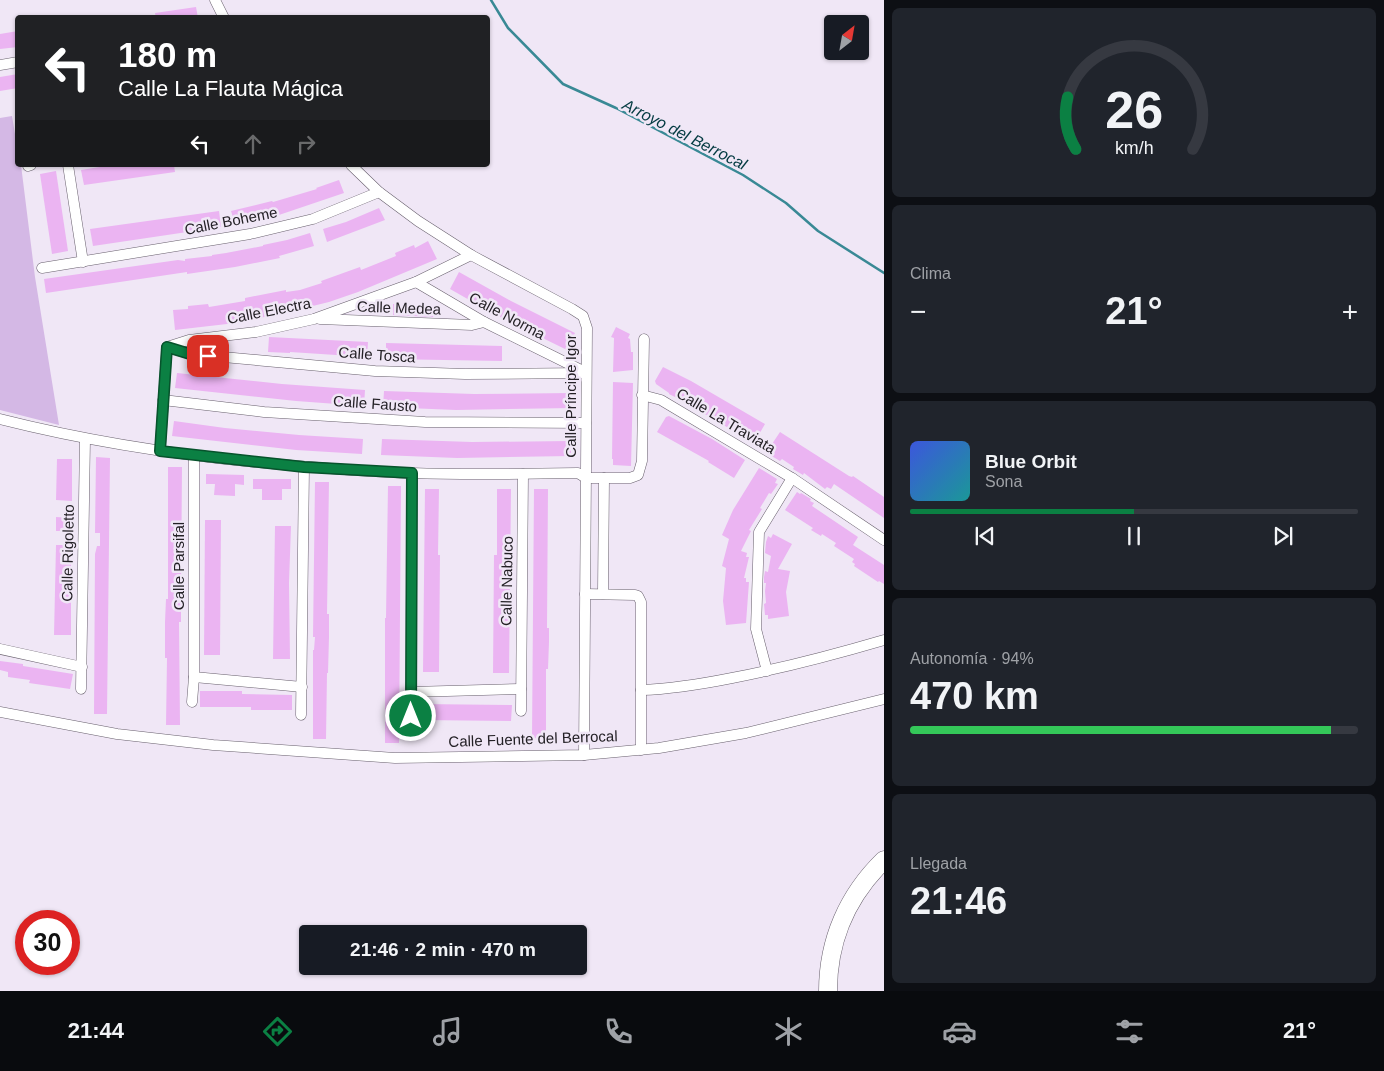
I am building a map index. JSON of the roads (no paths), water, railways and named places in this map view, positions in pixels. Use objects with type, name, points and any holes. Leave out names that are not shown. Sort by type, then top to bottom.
[{"type":"highway","points":[[828,991],[830,958],[848,906],[859,888],[884,860]]},
{"type":"highway","points":[[837,991],[838,967],[845,937],[854,916],[866,896],[884,873]]},
{"type":"street","points":[[215,0],[222,15]]},
{"type":"street","points":[[0,65],[15,62]]},
{"type":"street","points":[[68,167],[83,262]]},
{"type":"street","name":"Calle Príncipe Igor","points":[[353,167],[379,192],[418,221],[470,255],[583,316],[587,328],[584,755]]},
{"type":"street","name":"Calle Boheme","points":[[42,268],[250,234],[313,218],[379,192]]},
{"type":"street","name":"Calle Electra","points":[[167,347],[189,340],[256,332],[314,319],[416,282],[470,255]]},
{"type":"street","name":"Calle Norma","points":[[416,282],[484,322],[586,373]]},
{"type":"street","name":"Calle Medea","points":[[314,319],[472,325],[484,322]]},
{"type":"street","points":[[0,419],[85,439],[160,451],[304,467],[412,473],[578,474],[586,478],[630,478],[638,475],[642,461],[644,339]]},
{"type":"street","points":[[160,451],[167,347]]},
{"type":"street","name":"Calle Tosca","points":[[167,347],[190,354],[375,371],[465,374],[586,373]]},
{"type":"street","name":"Calle La Traviata","points":[[642,395],[661,400],[792,478],[884,540]]},
{"type":"street","name":"Calle Fausto","points":[[163,400],[264,412],[425,422],[586,423]]},
{"type":"street","name":"Calle Rigoletto","points":[[81,689],[85,439]]},
{"type":"street","name":"Calle Parsifal","points":[[192,702],[194,678],[194,455]]},
{"type":"street","points":[[301,715],[304,467]]},
{"type":"street","points":[[411,716],[412,473]]},
{"type":"street","name":"Calle Nabuco","points":[[521,711],[523,474]]},
{"type":"street","points":[[603,594],[604,478]]},
{"type":"street","points":[[767,671],[756,629],[759,532],[792,478]]},
{"type":"street","points":[[585,594],[635,595],[638,596],[641,602],[641,750]]},
{"type":"street","points":[[641,690],[697,685],[767,671],[884,640]]},
{"type":"street","points":[[0,649],[82,667]]},
{"type":"street","points":[[194,678],[302,687]]},
{"type":"street","points":[[411,692],[521,689]]},
{"type":"street","name":"Calle Fuente del Berrocal","points":[[0,712],[117,734],[223,746],[395,758],[584,755],[641,750],[746,733],[884,699]]},
{"type":"waterway","name":"Arroyo del Berrocal","points":[[491,0],[508,28],[563,84],[616,108],[743,175],[786,203],[818,231],[884,273]]}]
